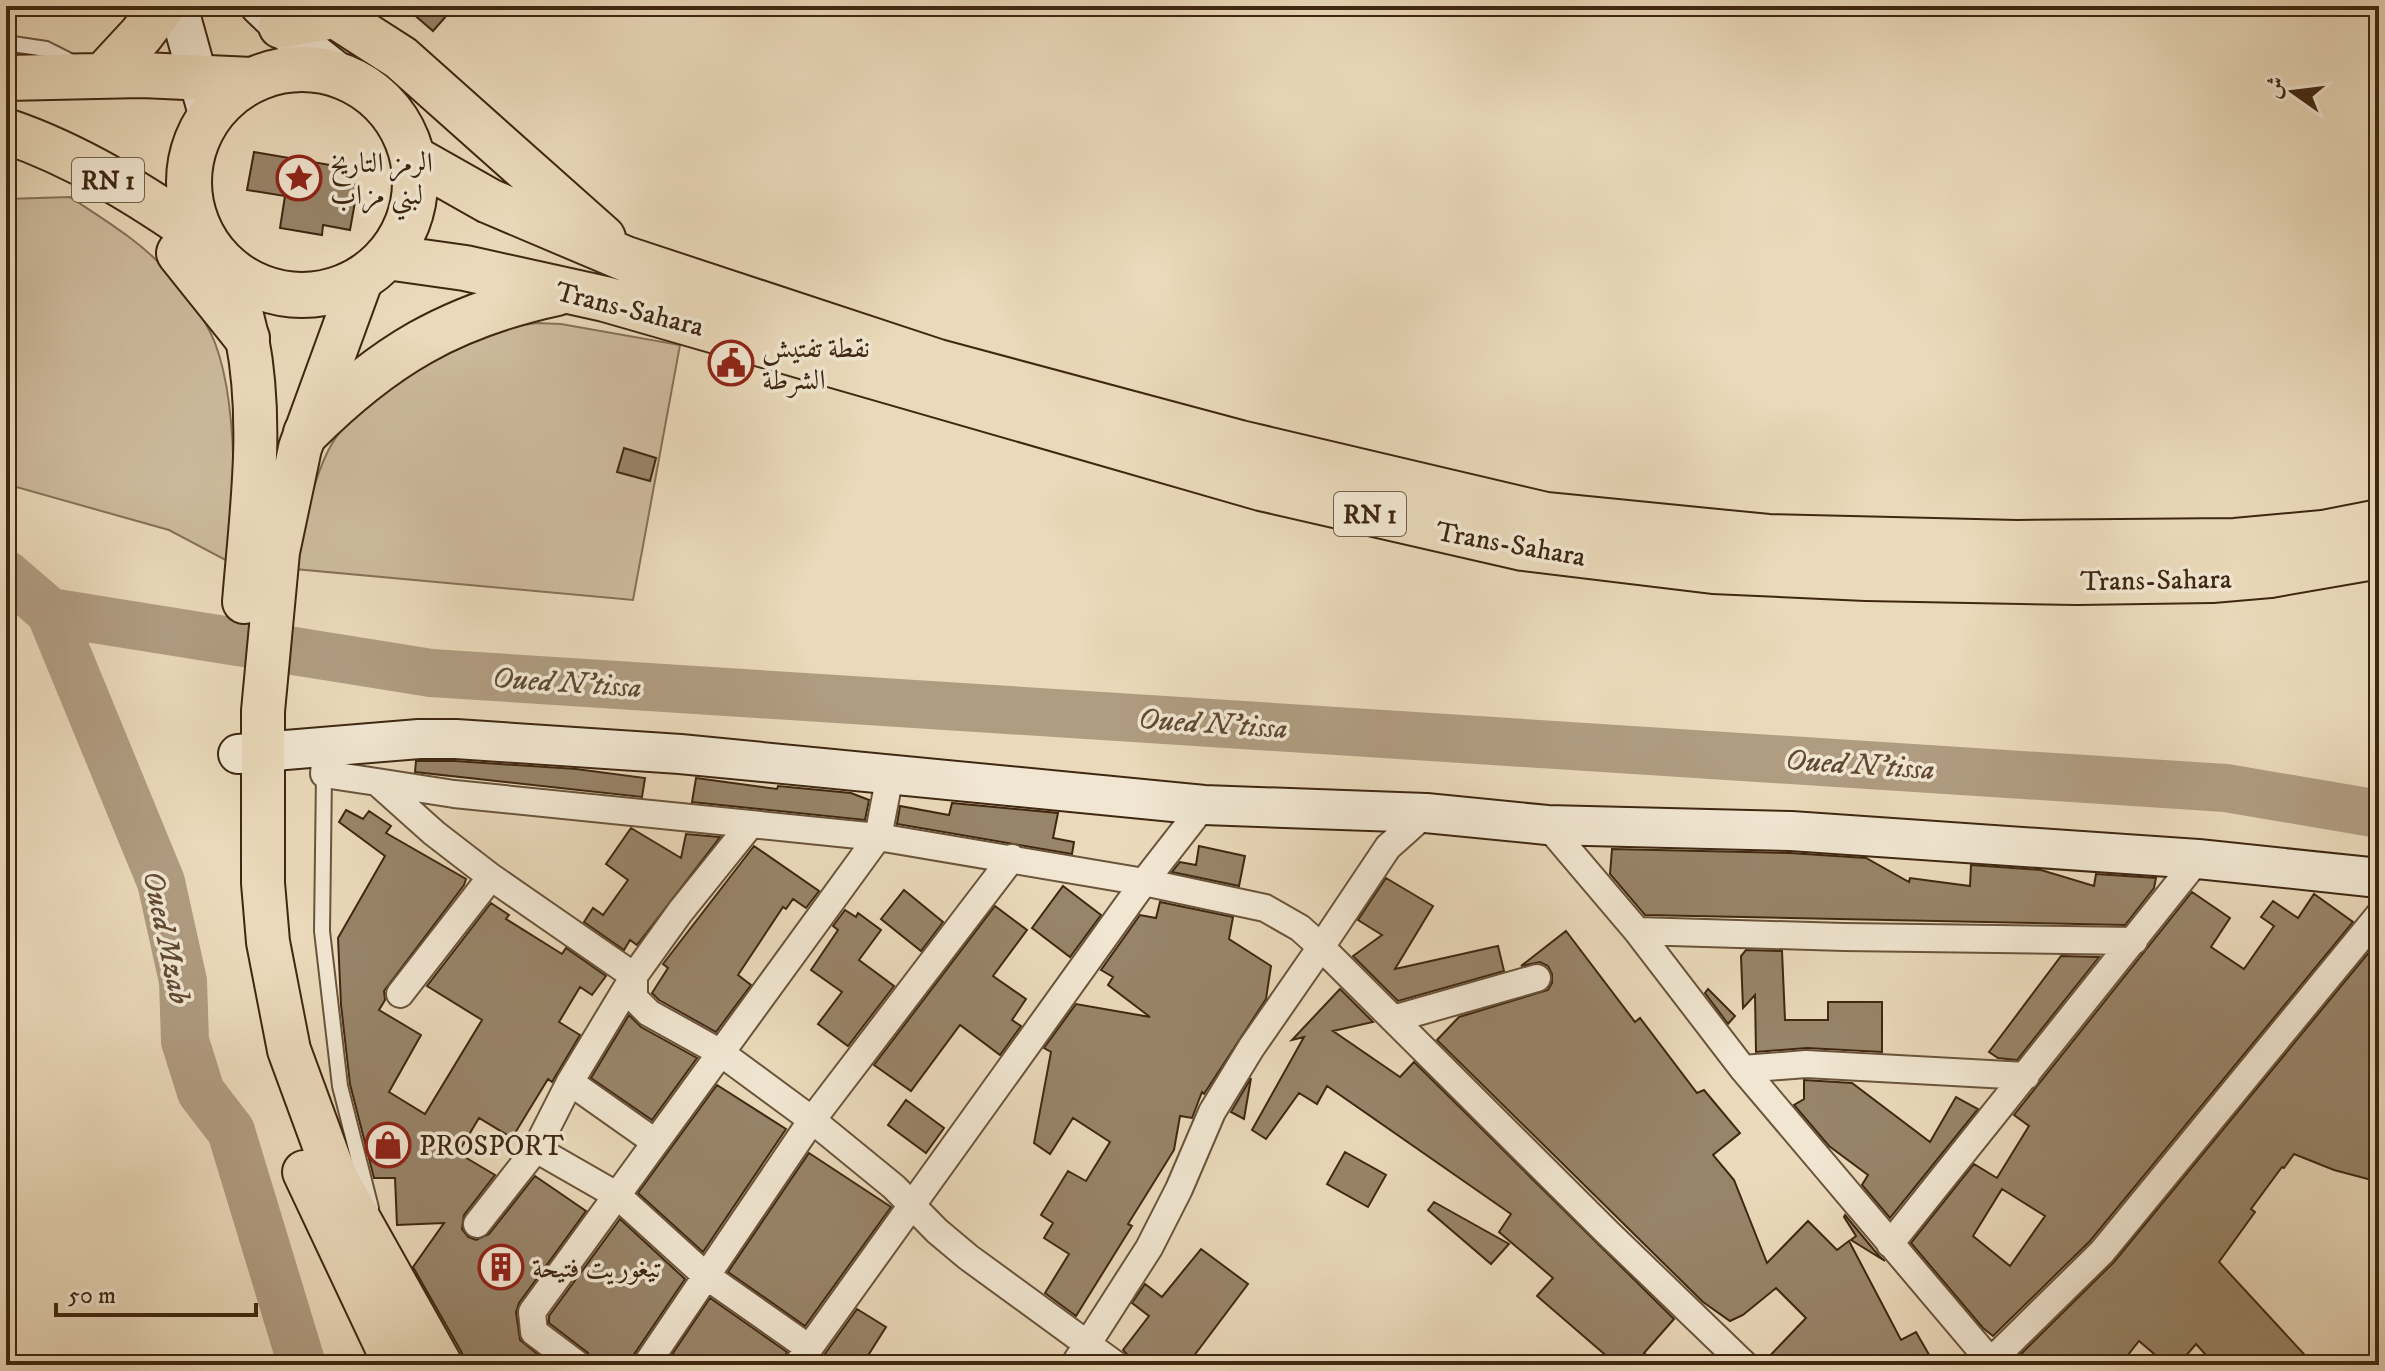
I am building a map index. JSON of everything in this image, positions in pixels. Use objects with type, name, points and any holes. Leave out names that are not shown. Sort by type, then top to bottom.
[{"type":"highway","points":[[99,76],[141,35],[163,6]]},
{"type":"highway","points":[[271,16],[327,11],[401,58],[626,259]]},
{"type":"highway","points":[[6,78],[99,76],[204,97],[281,70],[312,69],[341,75],[367,88],[388,107],[404,131],[413,158],[415,193],[406,228],[374,268],[335,291],[307,296],[278,293],[251,284],[215,253],[192,210],[189,178],[204,97]]},
{"type":"highway","name":"RN 1","points":[[6,131],[76,161],[153,203],[215,253]]},
{"type":"highway","name":"Trans-Sahara","points":[[413,158],[489,201],[626,259],[746,318],[1261,488],[1523,548],[1728,572],[2077,582],[2212,580],[2270,575],[2379,556]]},
{"type":"highway","points":[[108,180],[181,255],[247,338]]},
{"type":"highway","name":"Trans-Sahara","points":[[374,268],[465,268],[605,299],[746,318],[938,362],[1240,443],[1546,515],[1768,537],[2017,543],[2235,541],[2323,533],[2379,522]]},
{"type":"highway","points":[[306,433],[342,396],[423,339],[491,310],[563,291]]},
{"type":"main road","points":[[178,6],[204,97]]},
{"type":"main road","points":[[271,16],[341,75]]},
{"type":"main road","points":[[215,253],[247,338],[256,434],[260,576],[250,710],[245,949],[260,1044],[298,1159],[395,1365]]},
{"type":"main road","points":[[260,576],[288,500],[306,433],[374,268]]},
{"type":"main road","points":[[251,753],[325,761],[456,739],[680,754],[1204,805],[1426,813],[1547,825],[1791,831],[2198,859],[2379,878]]},
{"type":"main road","points":[[251,753],[268,942],[289,1050],[336,1178],[441,1365]]},
{"type":"street","points":[[325,761],[377,782],[454,794],[878,837],[1144,882],[1265,908],[1300,928],[1321,947],[1595,1221],[1745,1365]]},
{"type":"street","points":[[578,1365],[534,1332],[532,1312],[878,837],[890,775]]},
{"type":"street","points":[[377,782],[434,833],[491,877],[634,976]]},
{"type":"street","points":[[536,1149],[618,1196],[705,1275],[803,1357],[1144,882],[1204,805]]},
{"type":"street","points":[[1080,1354],[1149,1248],[1212,1112],[1251,1048],[1388,847],[1426,813]]},
{"type":"street","points":[[477,1224],[536,1149],[570,1082],[634,976],[680,912],[750,825]]},
{"type":"street","points":[[1547,825],[1637,931],[1743,1069],[1989,1363],[2102,1252],[2379,915]]},
{"type":"street","points":[[646,1365],[812,1120],[1012,858]]},
{"type":"street","points":[[1890,1244],[2198,859]]},
{"type":"street","points":[[400,994],[491,877]]},
{"type":"street","points":[[1637,931],[2134,941]]},
{"type":"street","points":[[634,976],[634,998],[649,1013],[721,1053],[812,1120],[894,1187],[937,1231],[1080,1354],[1116,1365]]},
{"type":"street","points":[[1393,1019],[1537,978]]},
{"type":"street","points":[[1743,1069],[1806,1064],[2026,1076]]},
{"type":"street","points":[[570,1082],[655,1142]]},
{"type":"lane","points":[[6,43],[32,45],[60,53],[99,76]]},
{"type":"lane","points":[[325,761],[322,931],[340,1086],[387,1266]]},
{"type":"shaded area","points":[[70,197],[121,231],[156,260],[194,305],[215,343],[228,394],[231,422],[234,481],[231,563],[169,530],[9,485],[6,480],[6,199]]},
{"type":"shaded area","points":[[537,323],[561,324],[680,345],[633,600],[295,569],[308,509],[322,465],[343,429],[364,407],[390,386],[451,351],[511,328]]},
{"type":"building","points":[[404,6],[455,6],[433,31]]},
{"type":"building","points":[[254,152],[336,166],[333,181],[358,185],[350,230],[323,225],[322,235],[280,228],[285,196],[247,190]]},
{"type":"building","points":[[624,448],[656,458],[650,481],[617,472]]},
{"type":"building","points":[[416,761],[576,769],[645,778],[642,797],[415,772]]},
{"type":"building","points":[[696,778],[777,789],[778,786],[851,793],[869,800],[865,820],[692,802]]},
{"type":"building","points":[[952,803],[1058,813],[1053,838],[1074,842],[1072,854],[897,824],[900,806],[949,815]]},
{"type":"building","points":[[346,810],[363,819],[369,811],[391,826],[386,833],[466,879],[384,991],[385,1000],[379,1010],[421,1035],[389,1092],[425,1114],[482,1020],[427,986],[491,903],[509,915],[506,919],[562,954],[566,948],[606,976],[592,995],[580,987],[559,1022],[580,1035],[552,1082],[548,1079],[512,1138],[479,1118],[458,1153],[495,1175],[464,1215],[462,1229],[468,1237],[476,1240],[489,1234],[535,1176],[586,1211],[519,1303],[516,1312],[520,1340],[551,1365],[465,1365],[462,1353],[413,1267],[444,1223],[397,1225],[395,1178],[374,1178],[350,1084],[341,1005],[338,938],[385,856],[339,822]]},
{"type":"building","points":[[631,828],[681,858],[686,834],[720,837],[637,945],[630,940],[624,950],[584,922],[593,908],[603,915],[628,880],[606,864]]},
{"type":"building","points":[[754,846],[819,891],[806,908],[793,899],[786,909],[783,907],[738,975],[751,985],[716,1032],[652,993],[668,968],[663,964]]},
{"type":"building","points":[[1199,846],[1245,856],[1239,886],[1172,872],[1180,862],[1196,865]]},
{"type":"building","points":[[1612,849],[1866,858],[1909,882],[1910,878],[1970,886],[1971,865],[2041,870],[2094,886],[2096,874],[2156,878],[2154,888],[2125,925],[1645,915],[1610,874]]},
{"type":"building","points":[[1386,878],[1433,906],[1395,969],[1498,946],[1504,971],[1398,1001],[1353,956],[1382,935],[1358,920]]},
{"type":"building","points":[[1063,886],[1101,915],[1070,957],[1032,928]]},
{"type":"building","points":[[904,890],[943,922],[921,951],[881,919]]},
{"type":"building","points":[[2192,892],[2230,918],[2211,947],[2244,969],[2274,926],[2261,917],[2273,901],[2298,918],[2314,894],[2353,922],[2090,1241],[1993,1336],[1911,1243],[1974,1164],[1997,1178],[2029,1126],[2014,1115]],"holes":[[[2002,1189],[2045,1216],[2010,1266],[1973,1236]]]},
{"type":"building","points":[[1160,902],[1233,917],[1229,939],[1271,966],[1266,999],[1204,1094],[1202,1092],[1192,1118],[1180,1116],[1174,1150],[1128,1224],[1132,1226],[1076,1316],[1045,1293],[1069,1254],[1044,1238],[1053,1223],[1041,1215],[1068,1171],[1086,1181],[1110,1142],[1073,1118],[1050,1154],[1034,1143],[1051,1052],[1044,1048],[1076,1004],[1150,1017],[1108,985],[1113,977],[1101,970],[1140,915],[1156,918]]},
{"type":"building","points":[[995,906],[1027,930],[993,976],[1026,999],[1012,1020],[1021,1026],[1000,1055],[960,1025],[911,1091],[874,1065]]},
{"type":"building","points":[[845,910],[856,917],[858,913],[881,930],[859,960],[894,986],[848,1046],[818,1024],[842,992],[811,970],[838,930],[833,926]]},
{"type":"building","points":[[1566,931],[1635,1022],[1640,1018],[1697,1093],[1704,1090],[1740,1133],[1713,1155],[1734,1180],[1767,1263],[1808,1221],[1837,1250],[1849,1241],[1901,1340],[1916,1332],[1935,1365],[1761,1365],[1806,1318],[1776,1288],[1743,1315],[1730,1321],[1703,1302],[1437,1040],[1459,1017],[1548,990],[1552,974],[1548,966],[1540,962],[1521,966]]},
{"type":"building","points":[[2379,940],[2379,1182],[2334,1170],[2294,1154],[2251,1209],[2255,1212],[2219,1262],[2314,1365],[2215,1365],[2196,1344],[2178,1365],[2167,1365],[2139,1341],[2120,1365],[2015,1365],[2013,1362],[2114,1262]]},
{"type":"building","points":[[1746,950],[1782,951],[1785,1020],[1828,1020],[1828,1002],[1882,1002],[1882,1052],[1807,1048],[1756,1052],[1755,995],[1743,1008],[1741,956]]},
{"type":"building","points":[[2061,956],[2099,957],[2017,1060],[1998,1058],[1989,1052]]},
{"type":"building","points":[[1340,989],[1373,1022],[1333,1031],[1400,1077],[1414,1062],[1674,1319],[1644,1353],[1657,1365],[1617,1365],[1537,1296],[1553,1278],[1499,1232],[1511,1214],[1327,1086],[1317,1104],[1299,1093],[1266,1139],[1252,1130],[1304,1037],[1292,1040]]},
{"type":"building","points":[[1708,989],[1735,1016],[1728,1024],[1705,993]]},
{"type":"building","points":[[629,1015],[641,1027],[697,1058],[652,1120],[591,1078]]},
{"type":"building","points":[[1251,1078],[1244,1119],[1231,1112]]},
{"type":"building","points":[[1804,1080],[1852,1083],[1930,1142],[1956,1097],[1978,1109],[1890,1218],[1862,1185],[1868,1175],[1829,1146],[1794,1105],[1804,1099]]},
{"type":"building","points":[[717,1085],[786,1129],[703,1252],[638,1193]]},
{"type":"building","points":[[906,1100],[944,1128],[926,1153],[888,1125]]},
{"type":"building","points":[[1345,1152],[1386,1175],[1368,1207],[1327,1184]]},
{"type":"building","points":[[809,1153],[891,1207],[805,1326],[728,1272]]},
{"type":"building","points":[[1434,1202],[1509,1244],[1491,1264],[1428,1210]]},
{"type":"building","points":[[1845,1215],[1885,1261],[1851,1240],[1856,1236]]},
{"type":"building","points":[[620,1219],[685,1279],[630,1365],[594,1365],[588,1353],[549,1323],[549,1316]]},
{"type":"building","points":[[1201,1249],[1248,1284],[1187,1365],[1137,1365],[1123,1350],[1149,1316],[1132,1303],[1145,1284],[1162,1297]]},
{"type":"building","points":[[710,1298],[787,1352],[781,1365],[665,1365]]},
{"type":"building","points":[[857,1309],[886,1327],[862,1365],[817,1365]]},
{"type":"waterway","name":"Oued Mzab","points":[[6,574],[50,612],[161,882],[183,981],[185,1041],[201,1092],[231,1131],[302,1365]]},
{"type":"waterway","name":"Oued N'tissa","points":[[50,612],[431,673],[2226,788],[2379,814]]},
{"type":"place","name":"الرمز التاريخ لبني مزاب","points":[[299,178]]},
{"type":"place","name":"نقطة تفتيش الشرطة","points":[[731,363]]},
{"type":"place","name":"PROSPORT","points":[[388,1145]]},
{"type":"place","name":"تيغوريت فتيحة","points":[[501,1267]]}]
